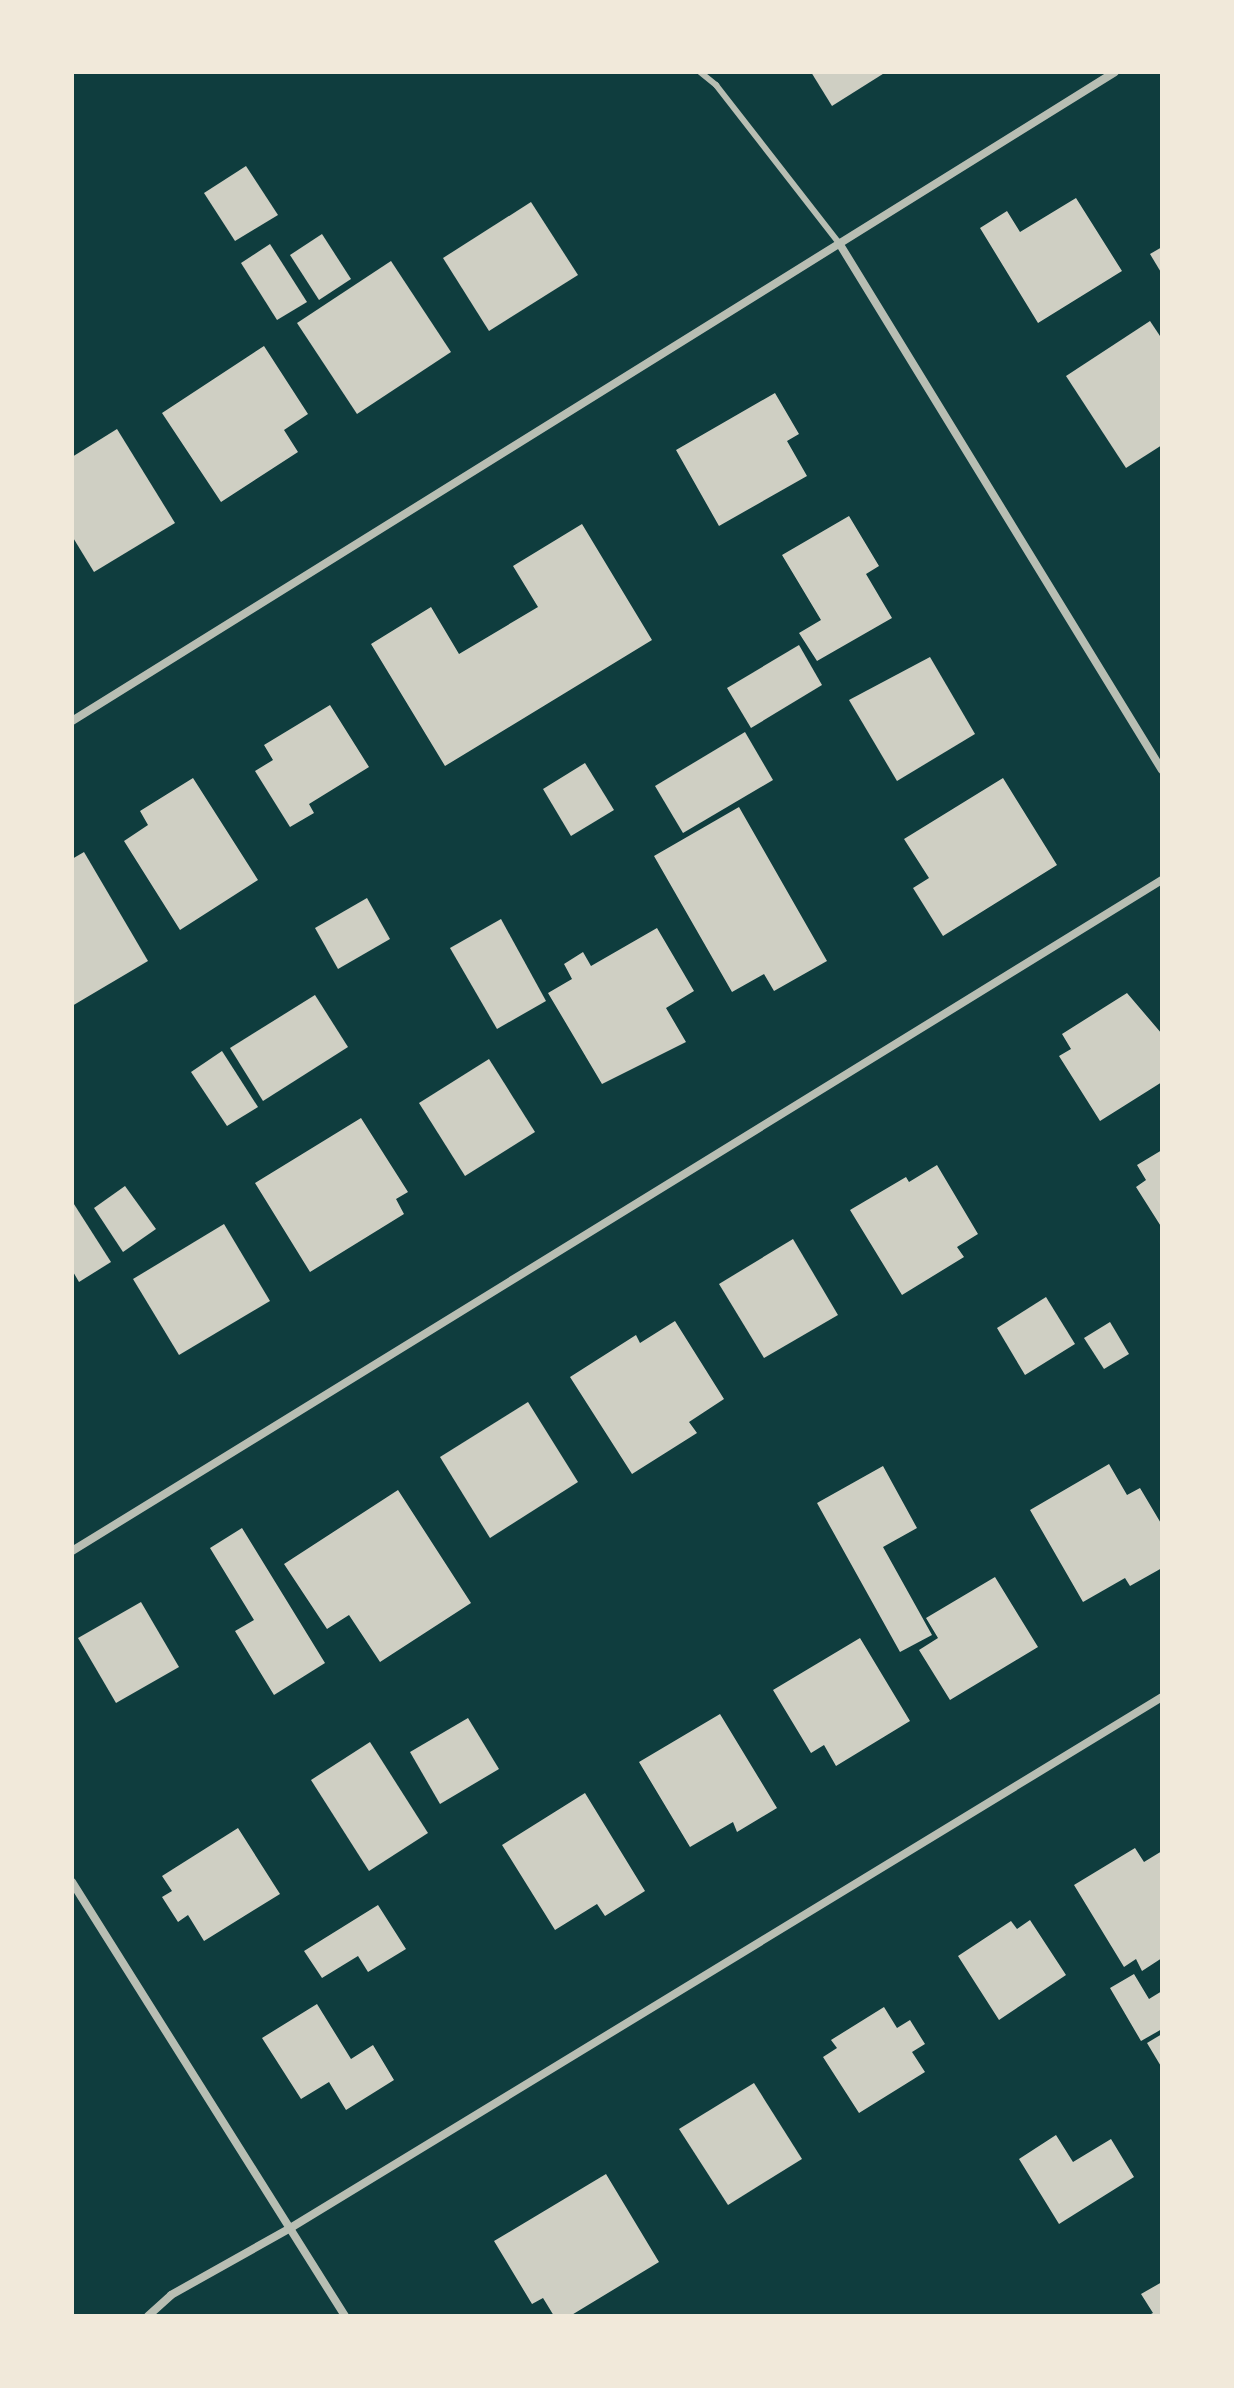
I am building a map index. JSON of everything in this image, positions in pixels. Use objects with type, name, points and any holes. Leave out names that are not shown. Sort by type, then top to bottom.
[{"type":"street","points":[[72,721],[1115,72]]},
{"type":"street","points":[[839,243],[1162,770]]},
{"type":"street","points":[[72,1551],[1162,880]]},
{"type":"street","points":[[148,2316],[171,2295],[292,2227],[1162,1697]]},
{"type":"street","points":[[72,1882],[292,2227],[345,2316]]},
{"type":"lane","points":[[700,72],[716,85],[839,243]]},
{"type":"building","points":[[811,72],[886,72],[832,106]]},
{"type":"building","points":[[246,166],[278,215],[235,241],[204,193]]},
{"type":"building","points":[[1076,198],[1122,271],[1038,323],[980,228],[1007,211],[1020,232]]},
{"type":"building","points":[[531,202],[578,275],[489,331],[443,258]]},
{"type":"building","points":[[322,234],[351,279],[319,300],[290,255]]},
{"type":"building","points":[[270,244],[307,302],[277,320],[241,263]]},
{"type":"building","points":[[1162,247],[1162,274],[1150,254]]},
{"type":"building","points":[[391,261],[451,352],[357,414],[297,323]]},
{"type":"building","points":[[1150,321],[1162,339],[1162,445],[1126,468],[1066,376]]},
{"type":"building","points":[[264,346],[308,414],[284,430],[298,452],[221,502],[162,413]]},
{"type":"building","points":[[775,393],[799,434],[787,441],[807,476],[719,526],[676,450]]},
{"type":"building","points":[[117,429],[175,523],[94,572],[72,536],[72,457]]},
{"type":"building","points":[[849,516],[879,566],[866,574],[892,618],[817,661],[799,633],[821,620],[782,555]]},
{"type":"building","points":[[582,524],[652,640],[445,766],[371,644],[431,607],[459,654],[538,607],[513,566]]},
{"type":"building","points":[[799,645],[822,685],[751,728],[727,688]]},
{"type":"building","points":[[930,657],[975,734],[897,781],[849,700]]},
{"type":"building","points":[[330,705],[369,767],[309,804],[314,813],[290,827],[255,771],[273,760],[264,745]]},
{"type":"building","points":[[745,732],[773,780],[683,833],[655,786]]},
{"type":"building","points":[[585,763],[614,810],[571,836],[543,789]]},
{"type":"building","points":[[193,778],[258,880],[180,930],[124,841],[148,825],[140,811]]},
{"type":"building","points":[[1003,778],[1057,865],[943,936],[913,888],[929,878],[904,839]]},
{"type":"building","points":[[739,807],[827,961],[774,991],[764,974],[732,992],[654,856]]},
{"type":"building","points":[[84,852],[148,961],[72,1006],[72,859]]},
{"type":"building","points":[[367,898],[390,939],[338,969],[315,928]]},
{"type":"building","points":[[501,919],[546,1001],[497,1029],[450,948]]},
{"type":"building","points":[[657,928],[694,991],[666,1008],[686,1042],[602,1084],[548,993],[572,979],[564,964],[583,952],[591,966]]},
{"type":"building","points":[[1127,993],[1162,1034],[1162,1082],[1100,1121],[1059,1056],[1071,1049],[1062,1034]]},
{"type":"building","points":[[315,995],[348,1047],[263,1101],[230,1048]]},
{"type":"building","points":[[222,1051],[258,1107],[227,1126],[191,1072]]},
{"type":"building","points":[[489,1059],[535,1132],[465,1176],[419,1103]]},
{"type":"building","points":[[361,1118],[408,1192],[396,1199],[404,1214],[310,1272],[255,1183]]},
{"type":"building","points":[[1162,1150],[1162,1228],[1136,1187],[1146,1180],[1137,1165]]},
{"type":"building","points":[[937,1165],[978,1234],[957,1247],[964,1257],[902,1295],[850,1210],[906,1177],[909,1182]]},
{"type":"building","points":[[125,1186],[156,1229],[123,1252],[94,1208]]},
{"type":"building","points":[[72,1201],[111,1262],[79,1282],[72,1270]]},
{"type":"building","points":[[224,1224],[270,1301],[179,1355],[133,1279]]},
{"type":"building","points":[[793,1239],[838,1315],[764,1358],[719,1284]]},
{"type":"building","points":[[1046,1297],[1075,1344],[1025,1375],[997,1328]]},
{"type":"building","points":[[675,1321],[724,1399],[689,1422],[697,1433],[632,1474],[570,1377],[636,1335],[640,1343]]},
{"type":"building","points":[[1110,1322],[1129,1354],[1104,1369],[1084,1338]]},
{"type":"building","points":[[528,1402],[578,1482],[490,1538],[440,1457]]},
{"type":"building","points":[[1109,1464],[1127,1495],[1140,1488],[1162,1525],[1162,1568],[1130,1586],[1125,1578],[1083,1602],[1030,1510]]},
{"type":"building","points":[[883,1466],[917,1528],[883,1547],[932,1635],[900,1652],[817,1503]]},
{"type":"building","points":[[398,1490],[471,1603],[380,1662],[349,1615],[327,1629],[284,1564]]},
{"type":"building","points":[[242,1528],[325,1663],[274,1695],[235,1631],[254,1620],[210,1548]]},
{"type":"building","points":[[995,1577],[1038,1647],[950,1700],[919,1650],[938,1638],[926,1618]]},
{"type":"building","points":[[141,1602],[179,1667],[116,1703],[78,1638]]},
{"type":"building","points":[[860,1638],[910,1721],[836,1766],[824,1745],[811,1753],[773,1690]]},
{"type":"building","points":[[720,1714],[777,1808],[737,1832],[733,1822],[690,1847],[639,1762]]},
{"type":"building","points":[[468,1718],[499,1769],[440,1804],[410,1752]]},
{"type":"building","points":[[370,1742],[428,1833],[369,1871],[311,1780]]},
{"type":"building","points":[[585,1793],[645,1891],[605,1916],[597,1904],[555,1930],[502,1845]]},
{"type":"building","points":[[238,1828],[280,1894],[204,1941],[188,1915],[178,1922],[162,1897],[172,1891],[162,1876]]},
{"type":"building","points":[[1135,1848],[1144,1862],[1162,1851],[1162,1958],[1142,1971],[1136,1959],[1124,1967],[1074,1885]]},
{"type":"building","points":[[378,1905],[406,1949],[368,1972],[358,1956],[322,1978],[304,1951]]},
{"type":"building","points":[[1030,1920],[1066,1975],[999,2020],[958,1956],[1011,1921],[1017,1929]]},
{"type":"building","points":[[1134,1974],[1149,1999],[1162,1991],[1162,2029],[1141,2041],[1110,1988]]},
{"type":"building","points":[[317,2004],[351,2059],[373,2045],[394,2080],[346,2110],[329,2082],[301,2099],[262,2038]]},
{"type":"building","points":[[884,2007],[897,2028],[910,2020],[925,2044],[912,2052],[925,2072],[859,2113],[823,2057],[837,2048],[831,2040]]},
{"type":"building","points":[[1162,2034],[1162,2068],[1147,2043]]},
{"type":"building","points":[[754,2083],[802,2159],[728,2205],[679,2129]]},
{"type":"building","points":[[1056,2135],[1073,2162],[1111,2139],[1134,2177],[1059,2224],[1019,2159]]},
{"type":"building","points":[[606,2174],[659,2262],[570,2316],[554,2316],[543,2298],[532,2304],[494,2241]]},
{"type":"building","points":[[1162,2282],[1162,2316],[1147,2316],[1153,2313],[1141,2294]]}]
